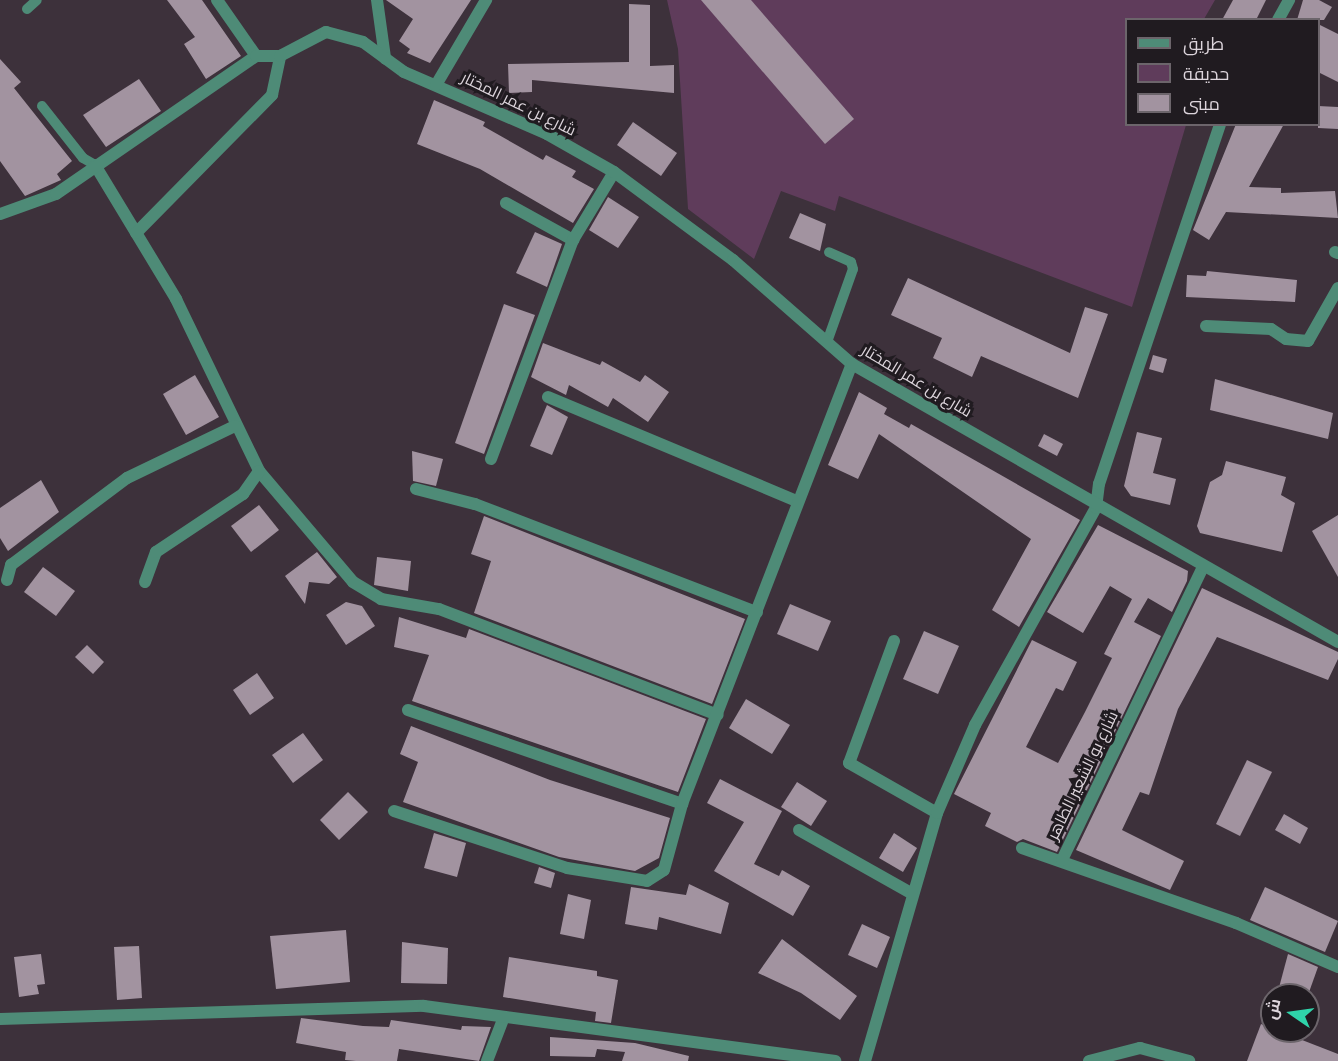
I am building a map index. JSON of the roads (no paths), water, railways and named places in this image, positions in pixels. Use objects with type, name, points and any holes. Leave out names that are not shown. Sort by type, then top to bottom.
[{"type":"street","points":[[218,0],[256,56]]},
{"type":"street","points":[[377,0],[386,58]]},
{"type":"street","points":[[436,85],[486,0]]},
{"type":"street","points":[[1279,18],[1289,0]]},
{"type":"street","name":"شارع بن عمر المختار","points":[[280,56],[326,32],[363,42],[386,58],[436,85],[547,134],[614,172],[677,216],[852,364],[1202,569],[1312,623],[1338,642]]},
{"type":"street","points":[[0,213],[56,194],[256,56],[280,56],[272,95],[136,233]]},
{"type":"street","points":[[865,1061],[911,893],[937,813],[975,725],[1096,508],[1110,450],[1219,126]]},
{"type":"street","points":[[95,165],[176,299],[235,426],[259,471],[352,582],[381,599],[439,609],[717,715]]},
{"type":"street","points":[[492,459],[573,240],[614,172]]},
{"type":"street","points":[[506,203],[573,240]]},
{"type":"street","points":[[1206,326],[1271,330],[1286,339],[1308,341],[1338,288]]},
{"type":"street","points":[[394,811],[504,851],[647,881],[664,870],[682,804],[757,612],[797,501],[852,364]]},
{"type":"street","points":[[548,397],[797,501]]},
{"type":"street","points":[[7,580],[11,566],[127,478],[235,426]]},
{"type":"street","points":[[145,582],[156,552],[243,494],[259,471]]},
{"type":"street","points":[[416,489],[475,504],[757,612]]},
{"type":"street","name":"شارع بو الشعير الطاهر","points":[[1202,569],[1062,860],[1338,967]]},
{"type":"street","points":[[894,641],[849,763],[937,813]]},
{"type":"street","points":[[408,710],[682,804]]},
{"type":"street","points":[[799,830],[911,893]]},
{"type":"street","points":[[1022,848],[1062,860]]},
{"type":"street","points":[[0,1019],[377,1005],[504,1017],[835,1061]]},
{"type":"street","points":[[487,1061],[504,1017]]},
{"type":"street","points":[[1089,1061],[1140,1048],[1189,1061]]},
{"type":"lane","points":[[27,9],[37,0]]},
{"type":"lane","points":[[42,106],[83,158],[95,165]]},
{"type":"lane","points":[[827,342],[853,269],[851,262],[829,252]]}]
